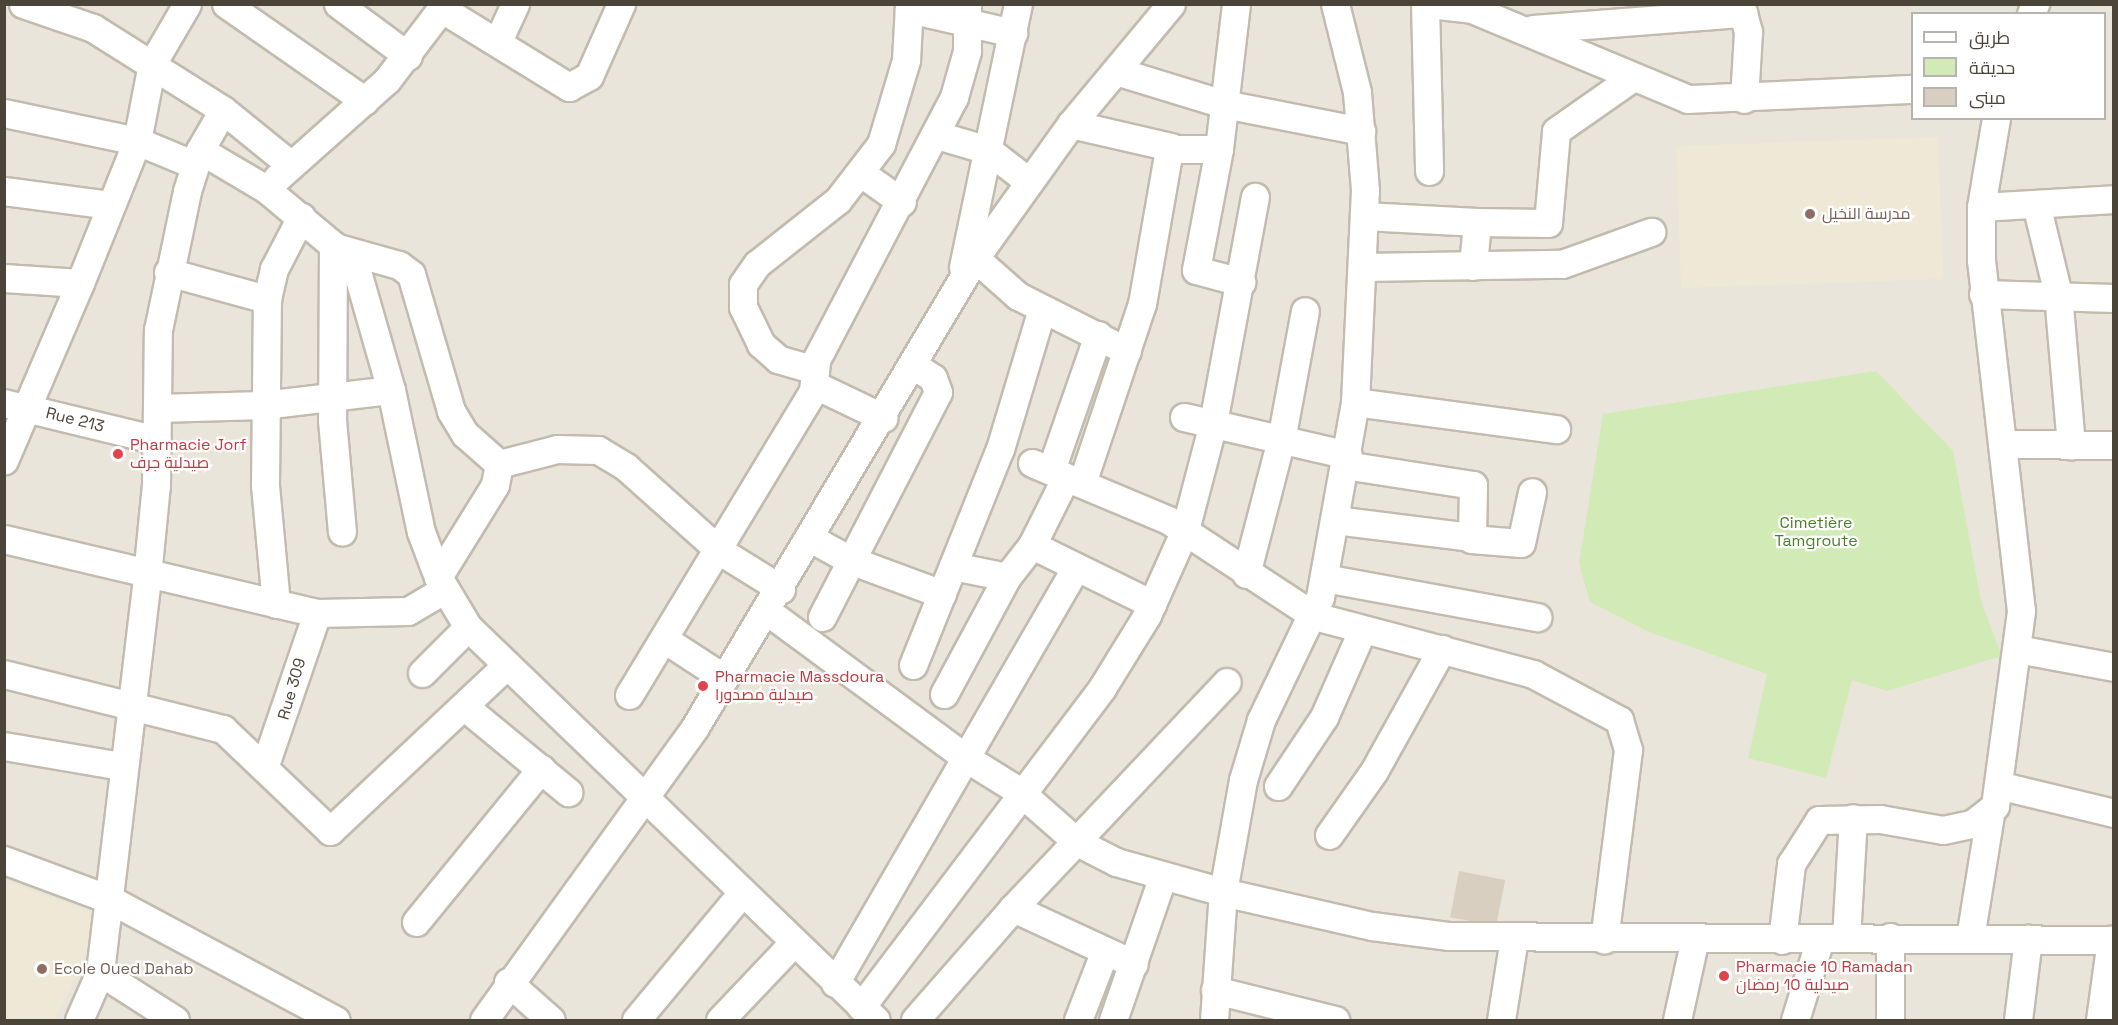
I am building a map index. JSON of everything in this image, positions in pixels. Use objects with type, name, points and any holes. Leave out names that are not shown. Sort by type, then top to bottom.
[{"type":"street","points":[[22,4],[79,12],[152,64],[223,110],[291,165]]},
{"type":"street","points":[[4,460],[16,406],[80,284],[137,141],[152,64],[187,4]]},
{"type":"street","points":[[226,4],[365,101]]},
{"type":"street","points":[[338,4],[408,56]]},
{"type":"street","points":[[498,41],[515,4]]},
{"type":"street","points":[[266,189],[365,101],[408,56],[444,7],[563,85],[577,85],[589,76],[621,4]]},
{"type":"street","points":[[960,281],[1014,33],[1018,4]]},
{"type":"street","points":[[1236,4],[1219,149],[1196,270],[1241,282]]},
{"type":"street","points":[[1335,4],[1352,64],[1360,131],[1364,216],[1355,402],[1347,460],[1324,578],[1314,616],[1254,738],[1223,892],[1212,1009],[1335,1020]]},
{"type":"street","points":[[1425,4],[1429,171]]},
{"type":"street","points":[[1429,4],[1472,7],[1688,99],[1744,99],[1911,88]]},
{"type":"street","points":[[484,1020],[508,982],[645,799],[774,601],[884,418],[975,258],[1071,124],[1168,5]]},
{"type":"street","points":[[884,418],[778,359],[761,344],[743,307],[743,284],[757,264],[838,200],[861,173],[895,110],[906,60],[909,7],[967,11],[1014,33]]},
{"type":"street","points":[[630,695],[720,551],[938,135],[963,71],[967,11]]},
{"type":"street","points":[[1522,30],[1743,13],[1748,32],[1744,99]]},
{"type":"street","points":[[1116,71],[1224,104],[1360,131]]},
{"type":"street","points":[[1364,216],[1548,223],[1556,131],[1633,77]]},
{"type":"street","points":[[79,1020],[100,972],[109,899],[121,766],[147,576],[157,441],[154,365],[168,272],[197,158],[223,110]]},
{"type":"street","points":[[4,113],[137,141],[197,158],[266,189],[343,250],[399,265],[418,285],[451,411],[465,434],[499,464]]},
{"type":"street","points":[[1970,938],[1990,814],[1998,785],[2017,649],[2020,570],[1983,294],[1981,207],[1996,120]]},
{"type":"street","points":[[1071,124],[1171,147],[1219,149]]},
{"type":"street","points":[[938,135],[988,150],[1028,181]]},
{"type":"street","points":[[1058,473],[1128,351],[1149,276],[1171,147]]},
{"type":"street","points":[[861,173],[902,202]]},
{"type":"street","points":[[4,191],[111,205]]},
{"type":"street","points":[[343,250],[391,390],[406,478],[442,583],[468,627],[868,1014],[1019,791],[1108,680],[1152,604],[1185,530],[1214,423],[1255,197]]},
{"type":"street","points":[[1981,207],[2114,199]]},
{"type":"street","points":[[2036,204],[2058,294],[2071,445]]},
{"type":"street","points":[[276,604],[263,405],[267,299],[274,269],[301,217]]},
{"type":"street","points":[[1473,266],[1478,222]]},
{"type":"street","points":[[1362,267],[1562,264],[1651,232]]},
{"type":"street","points":[[342,532],[331,397],[343,250]]},
{"type":"street","points":[[975,258],[1018,296],[1128,351]]},
{"type":"street","points":[[168,272],[267,299]]},
{"type":"street","points":[[4,278],[80,284]]},
{"type":"street","points":[[1983,294],[2058,294],[2114,298]]},
{"type":"street","points":[[914,665],[1000,450],[1042,309]]},
{"type":"street","points":[[1246,574],[1281,440],[1305,311]]},
{"type":"street","points":[[944,694],[1007,578],[1032,545],[1058,473],[1098,335]]},
{"type":"street","points":[[822,617],[938,392],[933,378],[913,365]]},
{"type":"street","points":[[157,408],[263,405],[391,390]]},
{"type":"street","points":[[1355,402],[1556,429]]},
{"type":"street","name":"Rue 213","points":[[16,406],[157,441]]},
{"type":"street","points":[[1184,417],[1281,440],[1347,460],[1473,485],[1471,539]]},
{"type":"street","points":[[2002,444],[2114,445]]},
{"type":"street","points":[[499,464],[557,449],[598,450],[626,467],[774,601],[966,758],[1019,791],[1077,842],[1163,876],[1223,892],[1392,929],[1514,938],[1782,940],[1890,937],[2112,940],[2100,1020]]},
{"type":"street","points":[[4,539],[147,576],[317,613],[408,611],[442,583],[495,484],[499,464]]},
{"type":"street","points":[[1058,473],[1185,530],[1246,574],[1314,616],[1362,631],[1443,649],[1533,674],[1625,727],[1628,750],[1604,939]]},
{"type":"street","points":[[1335,520],[1471,539],[1521,543],[1532,492]]},
{"type":"street","points":[[810,538],[850,560],[942,594]]},
{"type":"street","points":[[1032,545],[1075,569],[1152,604]]},
{"type":"street","points":[[953,566],[1007,578]]},
{"type":"street","points":[[835,983],[1075,569]]},
{"type":"street","points":[[1324,578],[1537,617]]},
{"type":"street","name":"Rue 309","points":[[265,765],[317,613]]},
{"type":"street","points":[[422,673],[468,627]]},
{"type":"street","points":[[1278,786],[1324,717],[1362,631]]},
{"type":"street","points":[[664,639],[724,678]]},
{"type":"street","points":[[1329,835],[1374,771],[1443,649]]},
{"type":"street","points":[[2017,649],[2114,667]]},
{"type":"street","points":[[4,674],[212,724],[265,765],[330,831],[465,707],[507,664]]},
{"type":"street","points":[[915,1020],[1013,908],[1227,682]]},
{"type":"street","points":[[465,707],[568,792]]},
{"type":"street","points":[[4,746],[121,766]]},
{"type":"street","points":[[416,922],[541,769]]},
{"type":"street","points":[[1998,785],[2114,813]]},
{"type":"street","points":[[1782,940],[1791,864],[1801,843],[1819,820],[1853,818],[1943,830],[1990,814]]},
{"type":"street","points":[[1795,1020],[1833,938],[1853,818]]},
{"type":"street","points":[[4,860],[109,899],[336,1020]]},
{"type":"street","points":[[1113,1020],[1163,876]]},
{"type":"street","points":[[636,1020],[742,893]]},
{"type":"street","points":[[1013,908],[1104,953],[1134,964]]},
{"type":"street","points":[[1890,937],[1890,1020]]},
{"type":"street","points":[[1501,1020],[1514,938]]},
{"type":"street","points":[[1677,1020],[1695,938]]},
{"type":"street","points":[[2018,1020],[2028,939]]},
{"type":"street","points":[[720,1020],[793,943]]},
{"type":"street","points":[[1078,1020],[1104,953]]},
{"type":"street","points":[[100,972],[174,1020]]},
{"type":"street","points":[[508,982],[551,1020]]},
{"type":"shaded area","points":[[5,5],[2113,5],[2113,1020],[5,1020]]},
{"type":"shaded area","name":"مدرسة النخيل","points":[[1938,137],[1943,279],[1681,288],[1676,146]]},
{"type":"shaded area","name":"Ecole Oued Dahab","points":[[4,880],[102,917],[55,1020],[5,1020]]},
{"type":"green space","name":"Cimetière Tamgroute","points":[[1876,371],[1953,451],[1981,601],[2002,656],[1887,691],[1852,680],[1826,778],[1748,758],[1767,674],[1649,632],[1590,602],[1579,563],[1603,414]]},
{"type":"building","points":[[1459,871],[1505,880],[1496,926],[1450,917]]},
{"type":"place","name":"مدرسة النخيل","points":[[1810,214]]},
{"type":"place","name":"Pharmacie Jorf صيدلية جرف","points":[[118,454]]},
{"type":"place","name":"Pharmacie Massdoura صيدلية مصدورا","points":[[703,686]]},
{"type":"place","name":"Ecole Oued Dahab","points":[[42,969]]},
{"type":"place","name":"Pharmacie 10 Ramadan صيدلية 10 رمضان","points":[[1724,976]]}]
